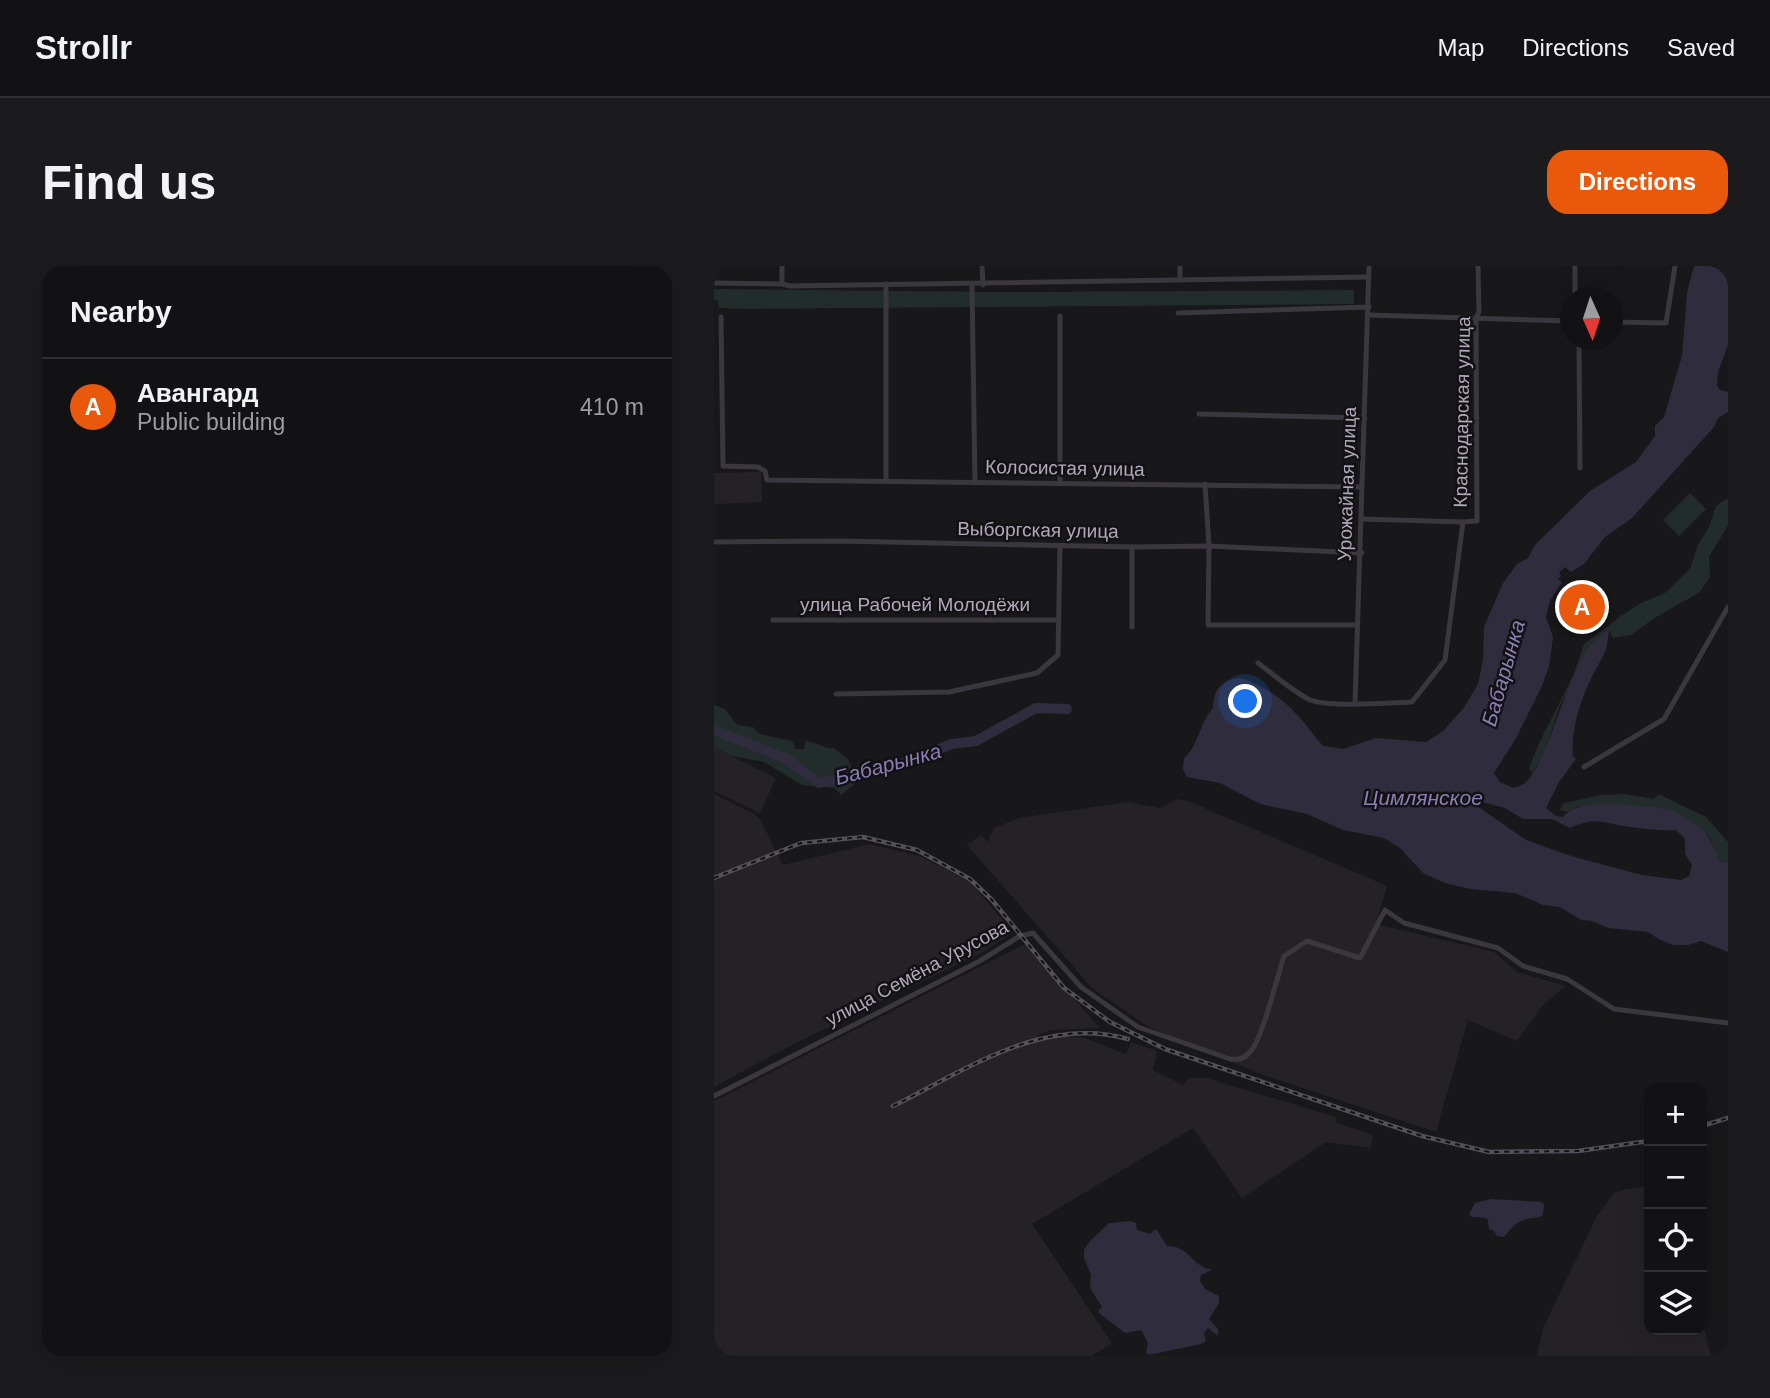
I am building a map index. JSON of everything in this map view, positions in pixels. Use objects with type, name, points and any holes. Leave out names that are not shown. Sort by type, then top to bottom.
[{"type":"street","points":[[782,266],[782,284]]},
{"type":"street","points":[[982,266],[983,285]]},
{"type":"street","points":[[1180,266],[1180,279]]},
{"type":"street","name":"Урожайная улица","points":[[1355,703],[1362,553],[1369,266]]},
{"type":"street","name":"Краснодарская улица","points":[[1258,663],[1310,700],[1355,703],[1412,702],[1445,660],[1463,522],[1477,521],[1478,266]]},
{"type":"street","points":[[1575,287],[1576,266]]},
{"type":"street","points":[[1623,321],[1666,323],[1675,266]]},
{"type":"street","points":[[714,284],[983,285],[1369,277]]},
{"type":"street","points":[[886,284],[886,481]]},
{"type":"street","points":[[972,285],[975,482]]},
{"type":"street","points":[[1178,313],[1368,307]]},
{"type":"street","points":[[1368,315],[1560,320]]},
{"type":"street","points":[[1060,316],[1060,483]]},
{"type":"street","name":"Колосистая улица","points":[[721,317],[723,466],[758,467],[765,471],[767,480],[1362,487]]},
{"type":"street","points":[[1579,350],[1580,468]]},
{"type":"street","points":[[1199,414],[1365,418]]},
{"type":"street","points":[[1205,484],[1209,546],[1208,625],[1357,625]]},
{"type":"street","points":[[1362,519],[1463,522]]},
{"type":"street","name":"Выборгская улица","points":[[714,542],[1209,546],[1362,553]]},
{"type":"street","points":[[836,694],[949,692],[1037,673],[1058,655],[1060,546]]},
{"type":"street","points":[[1132,547],[1132,626]]},
{"type":"street","points":[[1584,766],[1664,719],[1725,619],[1728,607]]},
{"type":"street","name":"улица Рабочей Молодёжи","points":[[773,620],[1058,620]]},
{"type":"street","name":"улица Семёна Урусова","points":[[714,1096],[978,962],[1020,936],[1034,933],[1081,987],[1138,1027],[1230,1059],[1239,1060],[1244,1057],[1256,1043],[1284,956],[1307,941],[1360,958],[1385,910],[1404,923],[1498,948],[1523,966],[1567,979],[1614,1009],[1728,1023]]},
{"type":"shaded area","points":[[714,289],[1003,292],[1354,290],[1354,304],[743,309],[719,308],[717,300],[714,300]]},
{"type":"shaded area","points":[[761,472],[762,502],[714,504],[714,473]]},
{"type":"shaded area","points":[[1690,493],[1706,509],[1679,536],[1663,520]]},
{"type":"shaded area","points":[[1726,499],[1728,525],[1709,557],[1710,577],[1700,592],[1631,635],[1613,638],[1609,630],[1588,651],[1560,705],[1544,754],[1532,774],[1529,767],[1573,676],[1584,644],[1641,603],[1665,593],[1690,569],[1716,506]]},
{"type":"shaded area","points":[[714,705],[725,709],[737,725],[753,727],[760,734],[792,741],[796,749],[804,749],[806,740],[834,748],[848,759],[857,782],[841,795],[835,788],[802,785],[764,762],[732,756],[714,747]]},
{"type":"shaded area","points":[[714,747],[776,778],[760,813],[714,791]]},
{"type":"shaded area","points":[[714,794],[754,814],[761,821],[783,865],[870,844],[922,857],[970,882],[1013,932],[985,951],[792,1045],[714,1087]]},
{"type":"shaded area","points":[[1624,794],[1653,799],[1659,794],[1706,817],[1728,842],[1728,863],[1720,861],[1709,836],[1675,812],[1608,805],[1576,807],[1567,812],[1560,810],[1564,803],[1601,795]]},
{"type":"shaded area","points":[[1177,799],[1188,801],[1387,886],[1376,924],[1494,952],[1517,972],[1566,986],[1542,1006],[1517,1041],[1468,1020],[1436,1132],[1263,1075],[1149,1027],[1092,988],[967,845],[981,835],[988,842],[994,828],[1019,818],[1128,802],[1160,808]]},
{"type":"shaded area","points":[[1025,944],[1100,1028],[1052,1030],[1037,1035],[1039,1040],[1064,1035],[1085,1038],[1126,1054],[1131,1042],[1157,1051],[1153,1070],[1183,1085],[1188,1078],[1207,1078],[1336,1117],[1337,1123],[1373,1135],[1371,1148],[1326,1142],[1242,1198],[1193,1128],[1032,1224],[1112,1343],[1092,1356],[714,1356],[714,1101]]},
{"type":"shaded area","points":[[1644,1187],[1644,1335],[1706,1335],[1711,1356],[1537,1356],[1543,1328],[1597,1216],[1613,1194],[1626,1189]]},
{"type":"water","name":"Цимлянское","points":[[1694,266],[1728,266],[1728,345],[1718,372],[1717,386],[1728,392],[1728,412],[1718,418],[1714,427],[1632,518],[1605,537],[1584,564],[1571,572],[1565,567],[1559,573],[1561,576],[1558,579],[1562,582],[1550,601],[1546,617],[1553,637],[1549,667],[1515,740],[1494,773],[1500,782],[1513,788],[1527,781],[1546,746],[1583,656],[1595,640],[1609,630],[1605,652],[1586,689],[1577,718],[1572,748],[1573,757],[1576,759],[1559,782],[1546,808],[1556,816],[1563,817],[1572,809],[1585,806],[1610,804],[1653,807],[1676,812],[1698,826],[1710,839],[1720,861],[1728,863],[1728,952],[1701,941],[1674,945],[1648,932],[1608,928],[1592,921],[1581,920],[1560,907],[1543,905],[1515,893],[1470,889],[1445,883],[1423,873],[1400,848],[1384,838],[1343,830],[1307,814],[1260,804],[1220,783],[1187,777],[1183,769],[1184,758],[1193,747],[1213,708],[1216,692],[1224,683],[1236,678],[1251,682],[1279,698],[1323,746],[1343,749],[1376,738],[1426,742],[1443,731],[1463,709],[1478,684],[1483,660],[1484,627],[1503,583],[1517,564],[1528,558],[1535,545],[1590,491],[1636,462],[1655,436],[1655,426],[1664,417],[1682,356],[1687,292]],"holes":[[[1483,802],[1505,808],[1523,819],[1552,819],[1570,828],[1587,822],[1601,821],[1622,826],[1676,830],[1685,839],[1685,854],[1692,865],[1689,876],[1681,880],[1642,875],[1571,856],[1526,840],[1477,806]]]},
{"type":"water","points":[[1491,1199],[1541,1202],[1544,1204],[1543,1215],[1520,1222],[1504,1237],[1497,1236],[1489,1229],[1488,1220],[1469,1214],[1475,1203]]},
{"type":"water","points":[[1109,1223],[1136,1223],[1137,1230],[1150,1234],[1156,1229],[1167,1246],[1181,1249],[1199,1265],[1212,1270],[1201,1275],[1200,1281],[1205,1289],[1219,1296],[1219,1303],[1209,1319],[1218,1329],[1218,1336],[1208,1328],[1204,1333],[1206,1341],[1201,1344],[1149,1355],[1146,1353],[1148,1343],[1141,1330],[1125,1333],[1100,1314],[1098,1311],[1102,1307],[1090,1288],[1091,1275],[1084,1258],[1084,1250]]},
{"type":"waterway","name":"Бабарынка","points":[[714,730],[787,759],[819,783],[901,764],[952,744],[976,741],[1036,708],[1067,709]]},
{"type":"railway","points":[[714,878],[801,843],[863,837],[917,850],[970,879],[992,900],[1064,988],[1110,1022],[1165,1049],[1422,1136],[1489,1152],[1578,1151],[1644,1142]]},
{"type":"railway","points":[[893,1106],[977,1063],[1036,1040],[1066,1034],[1096,1034],[1128,1039]]},
{"type":"railway","points":[[1707,1124],[1728,1118]]},
{"type":"place","name":"Авангард","points":[[1582,607]]}]
